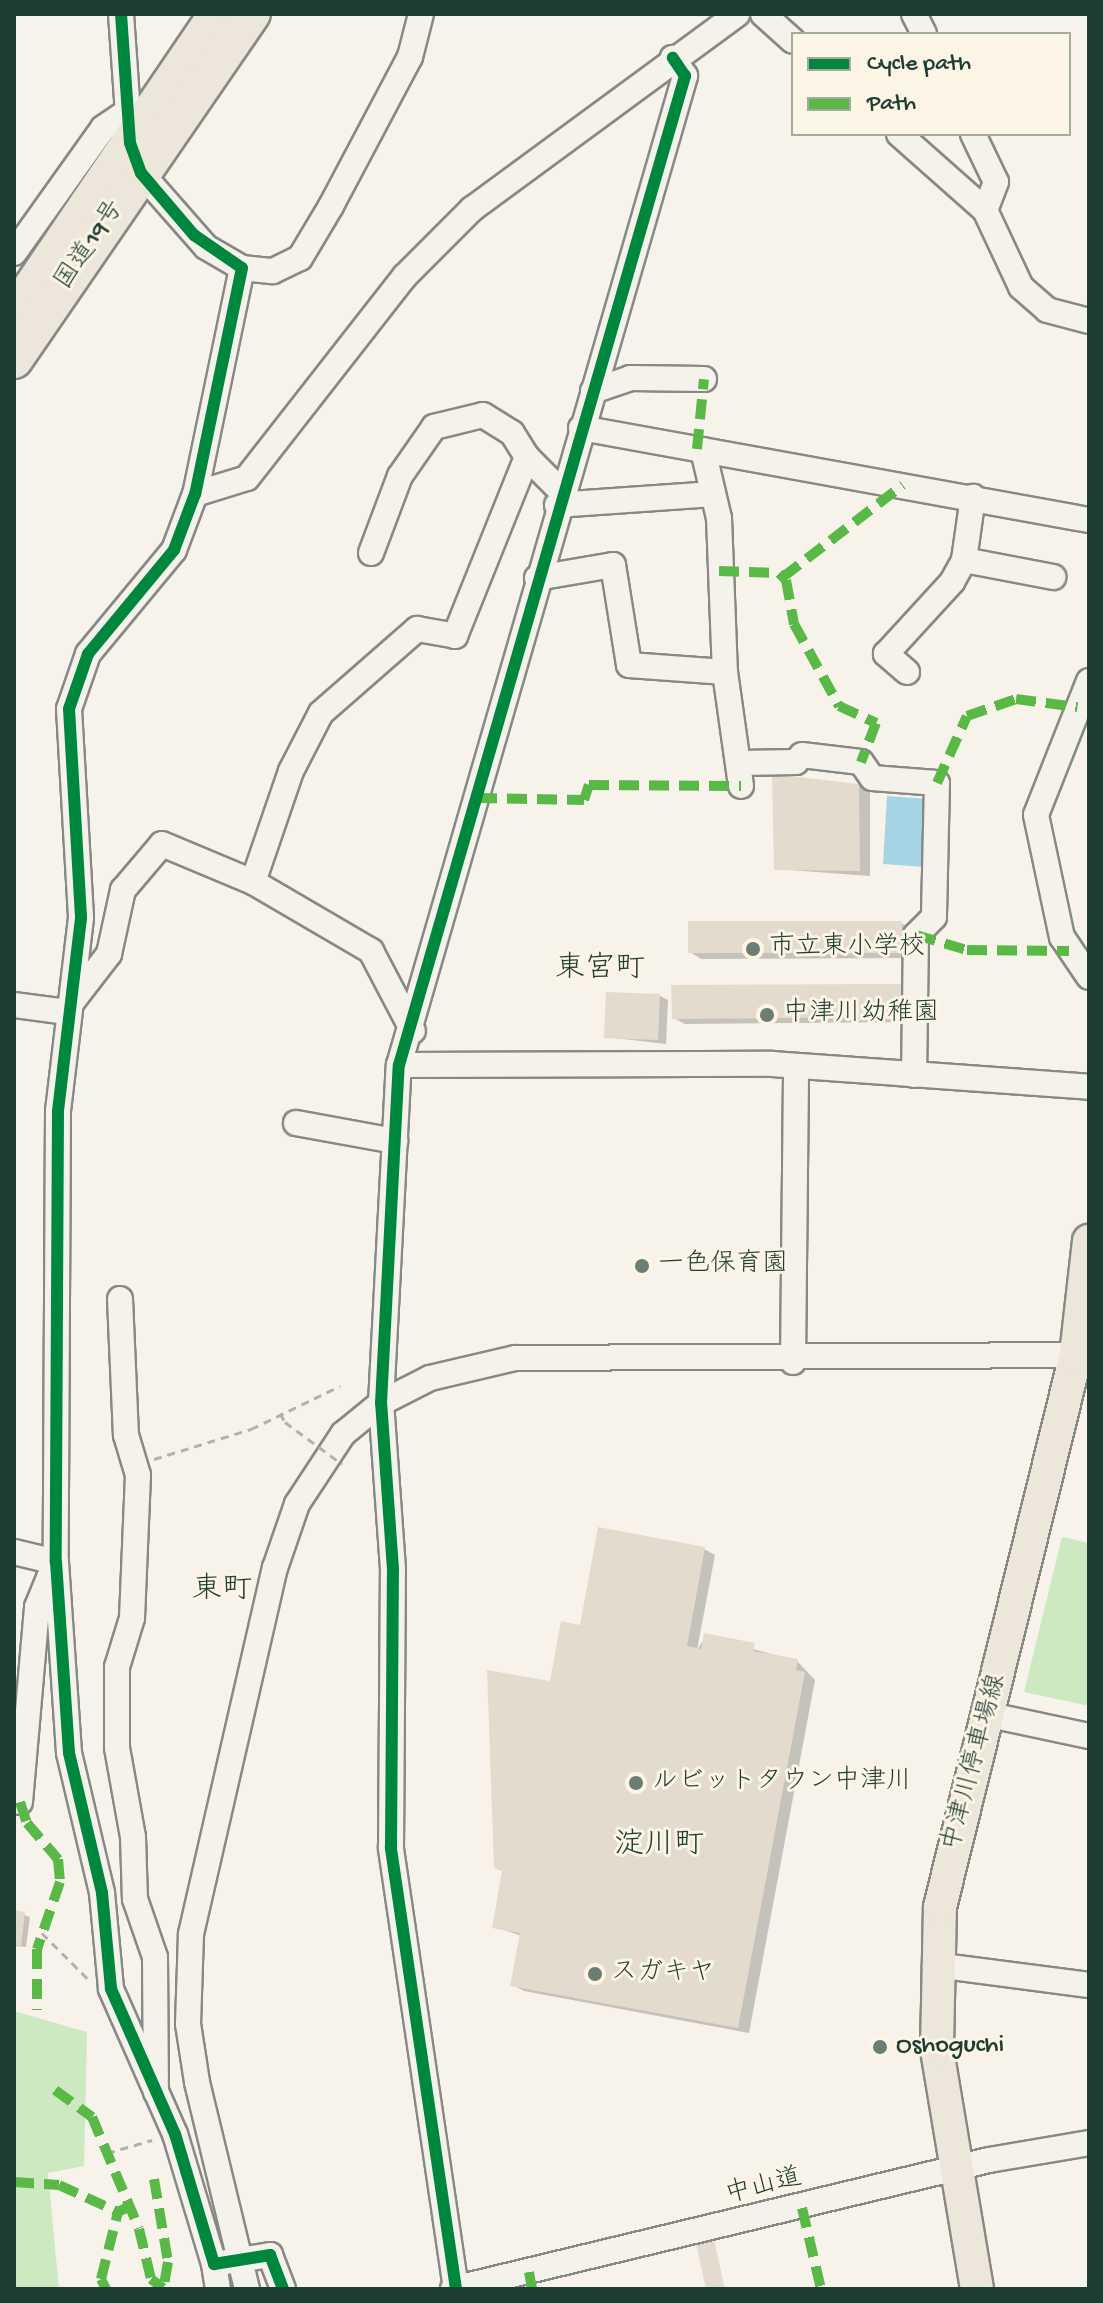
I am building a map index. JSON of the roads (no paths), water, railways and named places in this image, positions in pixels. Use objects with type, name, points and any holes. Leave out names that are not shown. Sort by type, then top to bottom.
[{"type":"highway","name":"国道19号","points":[[14,313],[133,142],[217,14]]},
{"type":"highway","name":"国道19号","points":[[14,360],[133,142],[252,14]]},
{"type":"main road","name":"中津川停車場線","points":[[977,2289],[937,2049],[935,1965],[956,1831],[990,1715],[1083,1355],[1089,1241]]},
{"type":"street","points":[[121,14],[133,142],[194,235],[242,268],[273,271],[300,258],[410,57],[421,14]]},
{"type":"street","points":[[195,494],[247,478],[405,276],[472,209],[673,58],[737,14]]},
{"type":"street","points":[[763,14],[791,39]]},
{"type":"street","points":[[914,14],[923,32]]},
{"type":"street","points":[[455,2289],[391,1848],[393,1569],[381,1403],[399,1065],[413,1031],[559,498],[685,76],[673,58]]},
{"type":"street","points":[[14,253],[103,128],[133,142]]},
{"type":"street","points":[[901,136],[985,210],[1021,287],[1047,310],[1089,321]]},
{"type":"street","points":[[974,136],[996,182],[985,210]]},
{"type":"street","points":[[218,2289],[214,2264],[175,2134],[156,2098],[111,1979],[102,1893],[69,1753],[56,1562],[53,1245],[69,1008],[81,918],[66,749],[71,700],[88,654],[174,550],[195,494],[242,268]]},
{"type":"street","points":[[593,391],[630,378],[704,379]]},
{"type":"street","points":[[371,553],[400,476],[434,427],[483,415],[512,433],[559,498]]},
{"type":"street","points":[[581,428],[1089,520]]},
{"type":"street","points":[[703,450],[713,494],[725,672],[740,774],[796,762],[802,755],[861,762],[872,778],[937,783],[934,917],[916,935],[914,1075]]},
{"type":"street","points":[[253,882],[291,771],[321,713],[417,629],[455,636],[527,457]]},
{"type":"street","points":[[559,498],[713,494]]},
{"type":"street","points":[[907,672],[886,654],[964,560],[973,497]]},
{"type":"street","points":[[964,560],[1053,577]]},
{"type":"street","points":[[537,578],[613,565],[629,665],[725,672]]},
{"type":"street","points":[[1089,681],[1036,815],[1062,937],[1089,977]]},
{"type":"street","points":[[69,1008],[109,954],[123,890],[162,844],[253,882],[371,951],[413,1031]]},
{"type":"street","points":[[14,1005],[69,1008]]},
{"type":"street","points":[[399,1065],[772,1064],[796,1071],[914,1075],[1089,1087]]},
{"type":"street","points":[[793,1362],[796,1071]]},
{"type":"street","points":[[296,1123],[395,1141]]},
{"type":"street","points":[[120,1299],[126,1435],[137,1466],[132,1618],[117,1667],[117,1748],[135,1899],[155,1957],[156,2098]]},
{"type":"street","points":[[247,2289],[195,2068],[191,1934],[275,1568],[297,1504],[343,1434],[381,1403],[430,1378],[515,1358],[793,1362],[1083,1355]]},
{"type":"street","points":[[14,1552],[56,1562]]},
{"type":"street","points":[[20,1802],[37,1607],[56,1562]]},
{"type":"street","points":[[990,1715],[1089,1736]]},
{"type":"street","points":[[935,1965],[1089,1985]]},
{"type":"street","name":"中山道","points":[[455,2289],[955,2169],[1089,2143]]},
{"type":"street","points":[[214,2264],[240,2255],[270,2255],[283,2289]]},
{"type":"water","points":[[887,796],[928,799],[924,867],[883,864]]},
{"type":"place","name":"市立東小学校","points":[[753,949]]},
{"type":"place","name":"中津川幼稚園","points":[[767,1015]]},
{"type":"place","name":"一色保育園","points":[[642,1266]]},
{"type":"place","name":"ルビットタウン中津川","points":[[636,1783]]},
{"type":"place","name":"スガキヤ","points":[[595,1974]]},
{"type":"place","name":"Oshoguchi","points":[[880,2047]]},
{"type":"district","name":"東宮町","points":[[600,971]]},
{"type":"district","name":"東町","points":[[222,1592]]},
{"type":"district","name":"淀川町","points":[[659,1847]]}]
